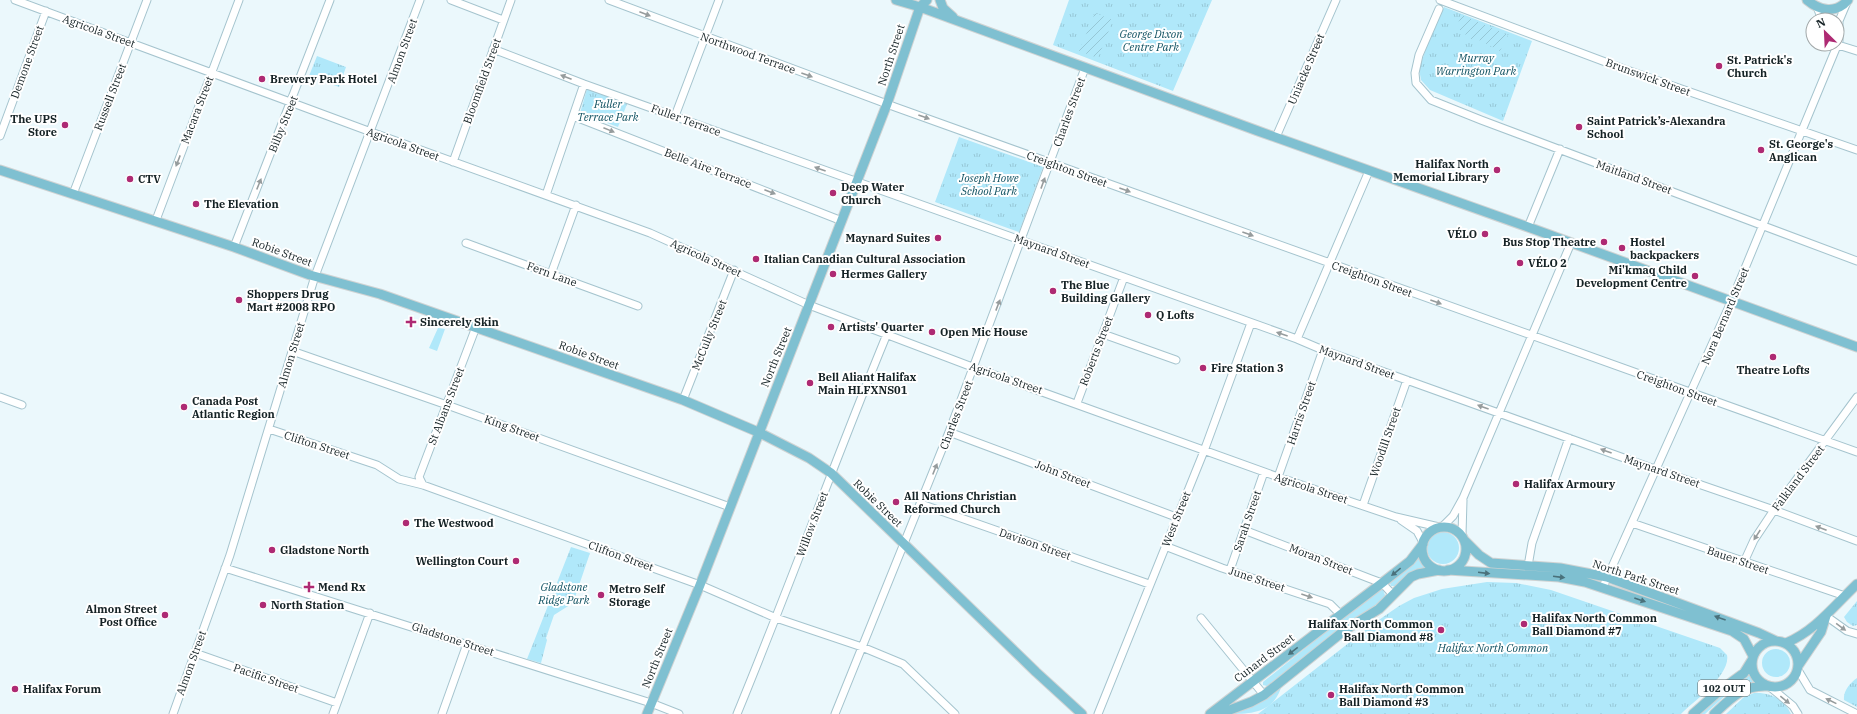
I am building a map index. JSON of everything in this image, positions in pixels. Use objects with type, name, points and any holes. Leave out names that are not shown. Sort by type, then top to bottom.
[{"type":"main road","points":[[896,0],[919,3],[959,21],[1085,68],[1857,347]]},
{"type":"main road","name":"North Street","points":[[647,714],[700,585],[758,432],[809,306],[887,104],[919,3],[927,0]]},
{"type":"main road","points":[[940,0],[943,8],[959,21]]},
{"type":"main road","points":[[1808,0],[1824,10],[1833,9],[1848,1]]},
{"type":"main road","name":"Robie Street","points":[[0,170],[156,220],[315,276],[380,294],[476,327],[683,400],[758,432],[809,458],[831,473],[903,544],[1082,714]]},
{"type":"main road","points":[[1219,714],[1251,702],[1264,695],[1345,630],[1378,609],[1411,577],[1444,570],[1458,566],[1462,562],[1466,552],[1463,538],[1450,527],[1441,527],[1427,536],[1423,543],[1423,555],[1426,560],[1434,568],[1444,570]]},
{"type":"main road","name":"North Park Street","points":[[1463,538],[1479,555],[1491,563],[1560,568],[1607,577],[1781,642]]},
{"type":"main road","name":"Cunard Street","points":[[1210,714],[1340,614],[1382,584],[1410,561],[1423,543]]},
{"type":"main road","name":"North Park Street","points":[[1444,570],[1559,577],[1603,587],[1732,631],[1744,639],[1753,658]]},
{"type":"main road","name":"102 OUT","points":[[1693,714],[1718,692],[1744,673],[1762,646],[1781,642],[1805,634],[1826,616],[1857,584]]},
{"type":"main road","points":[[1714,714],[1739,692],[1752,687],[1783,686],[1789,682],[1794,677],[1798,668],[1821,632],[1826,616]]},
{"type":"main road","points":[[1781,642],[1795,653],[1798,668]]},
{"type":"main road","points":[[1753,658],[1754,673],[1762,683],[1768,687]]},
{"type":"street","name":"Agricola Street","points":[[15,0],[453,162],[650,232],[809,306],[974,367],[1278,477],[1396,517],[1441,527]]},
{"type":"street","name":"Russell Street","points":[[74,194],[147,0]]},
{"type":"street","name":"Macara Street","points":[[156,220],[239,0]]},
{"type":"street","name":"Bilby Street","points":[[234,247],[330,0]]},
{"type":"street","name":"Almon Street","points":[[173,714],[225,568],[315,276],[420,0]]},
{"type":"street","points":[[451,0],[503,20]]},
{"type":"street","name":"Bloomfield Street","points":[[453,162],[510,0]]},
{"type":"street","name":"Northwood Terrace","points":[[609,0],[887,104]]},
{"type":"street","points":[[675,116],[719,0]]},
{"type":"street","name":"Uniacke Street","points":[[1276,138],[1336,0]]},
{"type":"street","name":"Brunswick Street","points":[[1441,0],[1617,66],[1857,150]]},
{"type":"street","points":[[1841,12],[1848,1]]},
{"type":"street","points":[[1817,7],[1819,12]]},
{"type":"street","name":"Maitland Street","points":[[1438,9],[1419,55],[1415,73],[1416,83],[1431,100],[1857,261]]},
{"type":"street","name":"Demone Street","points":[[0,136],[46,11]]},
{"type":"street","points":[[1845,45],[1857,51]]},
{"type":"street","name":"Fuller Terrace","points":[[493,49],[584,84],[857,182]]},
{"type":"street","name":"Nora Bernard Street","points":[[1603,587],[1731,302],[1834,52]]},
{"type":"street","name":"Charles Street","points":[[835,714],[903,544],[950,432],[1085,68]]},
{"type":"street","points":[[546,194],[584,84]]},
{"type":"street","name":"Creighton Street","points":[[887,104],[1857,452]]},
{"type":"street","name":"Belle Aire Terrace","points":[[573,116],[842,220]]},
{"type":"street","points":[[1528,227],[1560,150]]},
{"type":"street","points":[[1297,339],[1369,171]]},
{"type":"street","name":"Maynard Street","points":[[857,182],[1022,240],[1569,438],[1774,510],[1857,542]]},
{"type":"street","points":[[551,274],[576,206]]},
{"type":"street","name":"Fern Lane","points":[[466,243],[638,306]]},
{"type":"street","points":[[1441,527],[1453,516],[1463,498],[1571,243]]},
{"type":"street","name":"McCully Street","points":[[683,400],[734,270]]},
{"type":"street","name":"Roberts Street","points":[[1077,403],[1124,277]]},
{"type":"street","name":"West Street","points":[[1098,714],[1176,517],[1204,451],[1251,323]]},
{"type":"street","name":"St Albans Street","points":[[423,485],[419,477],[476,327]]},
{"type":"street","name":"Willow Street","points":[[737,714],[887,334]]},
{"type":"street","points":[[1103,334],[1176,360]]},
{"type":"street","name":"Harris Street","points":[[1278,477],[1323,350]]},
{"type":"street","name":"King Street","points":[[292,351],[730,507]]},
{"type":"street","name":"Woodill Street","points":[[1363,505],[1407,380]]},
{"type":"street","points":[[0,397],[22,405]]},
{"type":"street","name":"Falkland Street","points":[[1744,562],[1754,540],[1774,510],[1857,397]]},
{"type":"street","name":"Clifton Street","points":[[269,429],[377,465],[399,479],[423,485],[700,585],[776,618],[862,647],[903,664],[955,714]]},
{"type":"street","name":"John Street","points":[[950,432],[1176,517]]},
{"type":"street","points":[[1528,566],[1532,544],[1569,438]]},
{"type":"street","name":"Sarah Street","points":[[1230,570],[1264,472]]},
{"type":"street","points":[[1463,498],[1463,538]]},
{"type":"street","name":"Davison Street","points":[[920,504],[1149,584]]},
{"type":"street","name":"Agricola Street","points":[[1396,517],[1417,531],[1423,543]]},
{"type":"street","name":"Bauer Street","points":[[1632,523],[1845,596]]},
{"type":"street","name":"Moran Street","points":[[1244,530],[1382,584],[1393,595]]},
{"type":"street","name":"June Street","points":[[1170,548],[1330,604],[1340,614]]},
{"type":"street","name":"Gladstone Street","points":[[225,568],[652,703],[679,714]]},
{"type":"street","points":[[333,714],[370,613]]},
{"type":"street","points":[[1826,616],[1846,631],[1857,634]]},
{"type":"street","points":[[1201,618],[1264,695]]},
{"type":"street","points":[[442,714],[467,644]]},
{"type":"street","name":"Pacific Street","points":[[195,653],[337,703]]},
{"type":"street","points":[[1798,668],[1810,690],[1857,714]]},
{"type":"street","points":[[1768,687],[1793,706],[1798,714]]},
{"type":"green space","name":"George Dixon Centre Park","points":[[1069,0],[1212,0],[1173,91],[1053,45]]},
{"type":"green space","name":"Murray Warrington Park","points":[[1444,7],[1532,41],[1503,121],[1430,90],[1421,80],[1419,69],[1429,40]]},
{"type":"green space","points":[[1095,13],[1113,20],[1098,58],[1079,51]]},
{"type":"green space","points":[[1462,15],[1508,35],[1500,51],[1479,40],[1475,42],[1456,27]]},
{"type":"green space","points":[[317,56],[346,67],[339,87],[309,76]]},
{"type":"green space","name":"Fuller Terrace Park","points":[[587,89],[627,104],[618,127],[580,113]]},
{"type":"green space","name":"Joseph Howe School Park","points":[[959,137],[1043,167],[1019,232],[935,202]]},
{"type":"green space","points":[[438,328],[445,329],[437,351],[429,348]]},
{"type":"green space","points":[[1443,532],[1454,537],[1459,548],[1454,559],[1443,564],[1432,559],[1427,548],[1432,537]]},
{"type":"green space","name":"Gladstone Ridge Park","points":[[571,547],[590,553],[573,603],[554,615],[546,638],[547,640],[541,663],[527,659]]},
{"type":"green space","points":[[1420,555],[1427,568],[1418,570],[1406,576],[1396,586],[1391,586],[1389,581]]},
{"type":"green space","name":"Halifax North Common","points":[[1487,582],[1516,583],[1551,590],[1720,648],[1727,655],[1727,663],[1718,679],[1681,714],[1258,714],[1373,624],[1399,606],[1414,598],[1442,589]]},
{"type":"green space","points":[[1379,589],[1383,590],[1385,595],[1383,601],[1341,628],[1267,686],[1263,685],[1263,682]]},
{"type":"green space","points":[[1857,601],[1857,625],[1853,626],[1847,622],[1844,617]]},
{"type":"green space","points":[[1776,649],[1782,650],[1786,653],[1789,657],[1789,669],[1786,673],[1782,676],[1776,677],[1770,676],[1766,673],[1763,669],[1762,663],[1763,657],[1766,653],[1770,650]]},
{"type":"green space","points":[[1749,673],[1751,674],[1753,683],[1727,694],[1705,714],[1695,714]]},
{"type":"green space","points":[[1857,678],[1857,707],[1844,700],[1844,697],[1852,682]]},
{"type":"green space","points":[[1281,688],[1277,697],[1266,708],[1251,713],[1225,714],[1266,697]]},
{"type":"green space","points":[[1754,693],[1771,695],[1780,700],[1785,704],[1791,714],[1726,714],[1744,697]]},
{"type":"place","name":"St. Patrick's Church","points":[[1719,66]]},
{"type":"place","name":"Brewery Park Hotel","points":[[262,79]]},
{"type":"place","name":"The UPS Store","points":[[65,125]]},
{"type":"place","name":"Saint Patrick’s-Alexandra School","points":[[1579,127]]},
{"type":"place","name":"St. George's Anglican","points":[[1761,150]]},
{"type":"place","name":"Halifax North Memorial Library","points":[[1497,170]]},
{"type":"place","name":"CTV","points":[[130,179]]},
{"type":"place","name":"Deep Water Church","points":[[833,193]]},
{"type":"place","name":"The Elevation","points":[[196,204]]},
{"type":"place","name":"VÉLO","points":[[1485,234]]},
{"type":"place","name":"Maynard Suites","points":[[938,238]]},
{"type":"place","name":"Bus Stop Theatre","points":[[1604,242]]},
{"type":"place","name":"Hostel backpackers","points":[[1622,248]]},
{"type":"place","name":"Italian Canadian Cultural Association","points":[[756,259]]},
{"type":"place","name":"VÉLO 2","points":[[1520,263]]},
{"type":"place","name":"Hermes Gallery","points":[[833,274]]},
{"type":"place","name":"Mi'kmaq Child Development Centre","points":[[1695,276]]},
{"type":"place","name":"The Blue Building Gallery","points":[[1053,291]]},
{"type":"place","name":"Shoppers Drug Mart #2008 RPO","points":[[239,300]]},
{"type":"place","name":"Q Lofts","points":[[1148,315]]},
{"type":"place","name":"Sincerely Skin","points":[[411,322]]},
{"type":"place","name":"Artists' Quarter","points":[[831,327]]},
{"type":"place","name":"Open Mic House","points":[[932,332]]},
{"type":"place","name":"Theatre Lofts","points":[[1773,357]]},
{"type":"place","name":"Fire Station 3","points":[[1203,368]]},
{"type":"place","name":"Bell Aliant Halifax Main HLFXNS01","points":[[810,383]]},
{"type":"place","name":"Canada Post Atlantic Region","points":[[184,407]]},
{"type":"place","name":"Halifax Armoury","points":[[1516,484]]},
{"type":"place","name":"All Nations Christian Reformed Church","points":[[896,502]]},
{"type":"place","name":"The Westwood","points":[[406,523]]},
{"type":"place","name":"Gladstone North","points":[[272,550]]},
{"type":"place","name":"Wellington Court","points":[[516,561]]},
{"type":"place","name":"Mend Rx","points":[[309,587]]},
{"type":"place","name":"Metro Self Storage","points":[[601,595]]},
{"type":"place","name":"North Station","points":[[263,605]]},
{"type":"place","name":"Almon Street Post Office","points":[[165,615]]},
{"type":"place","name":"Halifax North Common Ball Diamond #7","points":[[1524,624]]},
{"type":"place","name":"Halifax North Common Ball Diamond #8","points":[[1441,630]]},
{"type":"place","name":"Halifax Forum","points":[[15,689]]},
{"type":"place","name":"Halifax North Common Ball Diamond #3","points":[[1331,695]]}]
